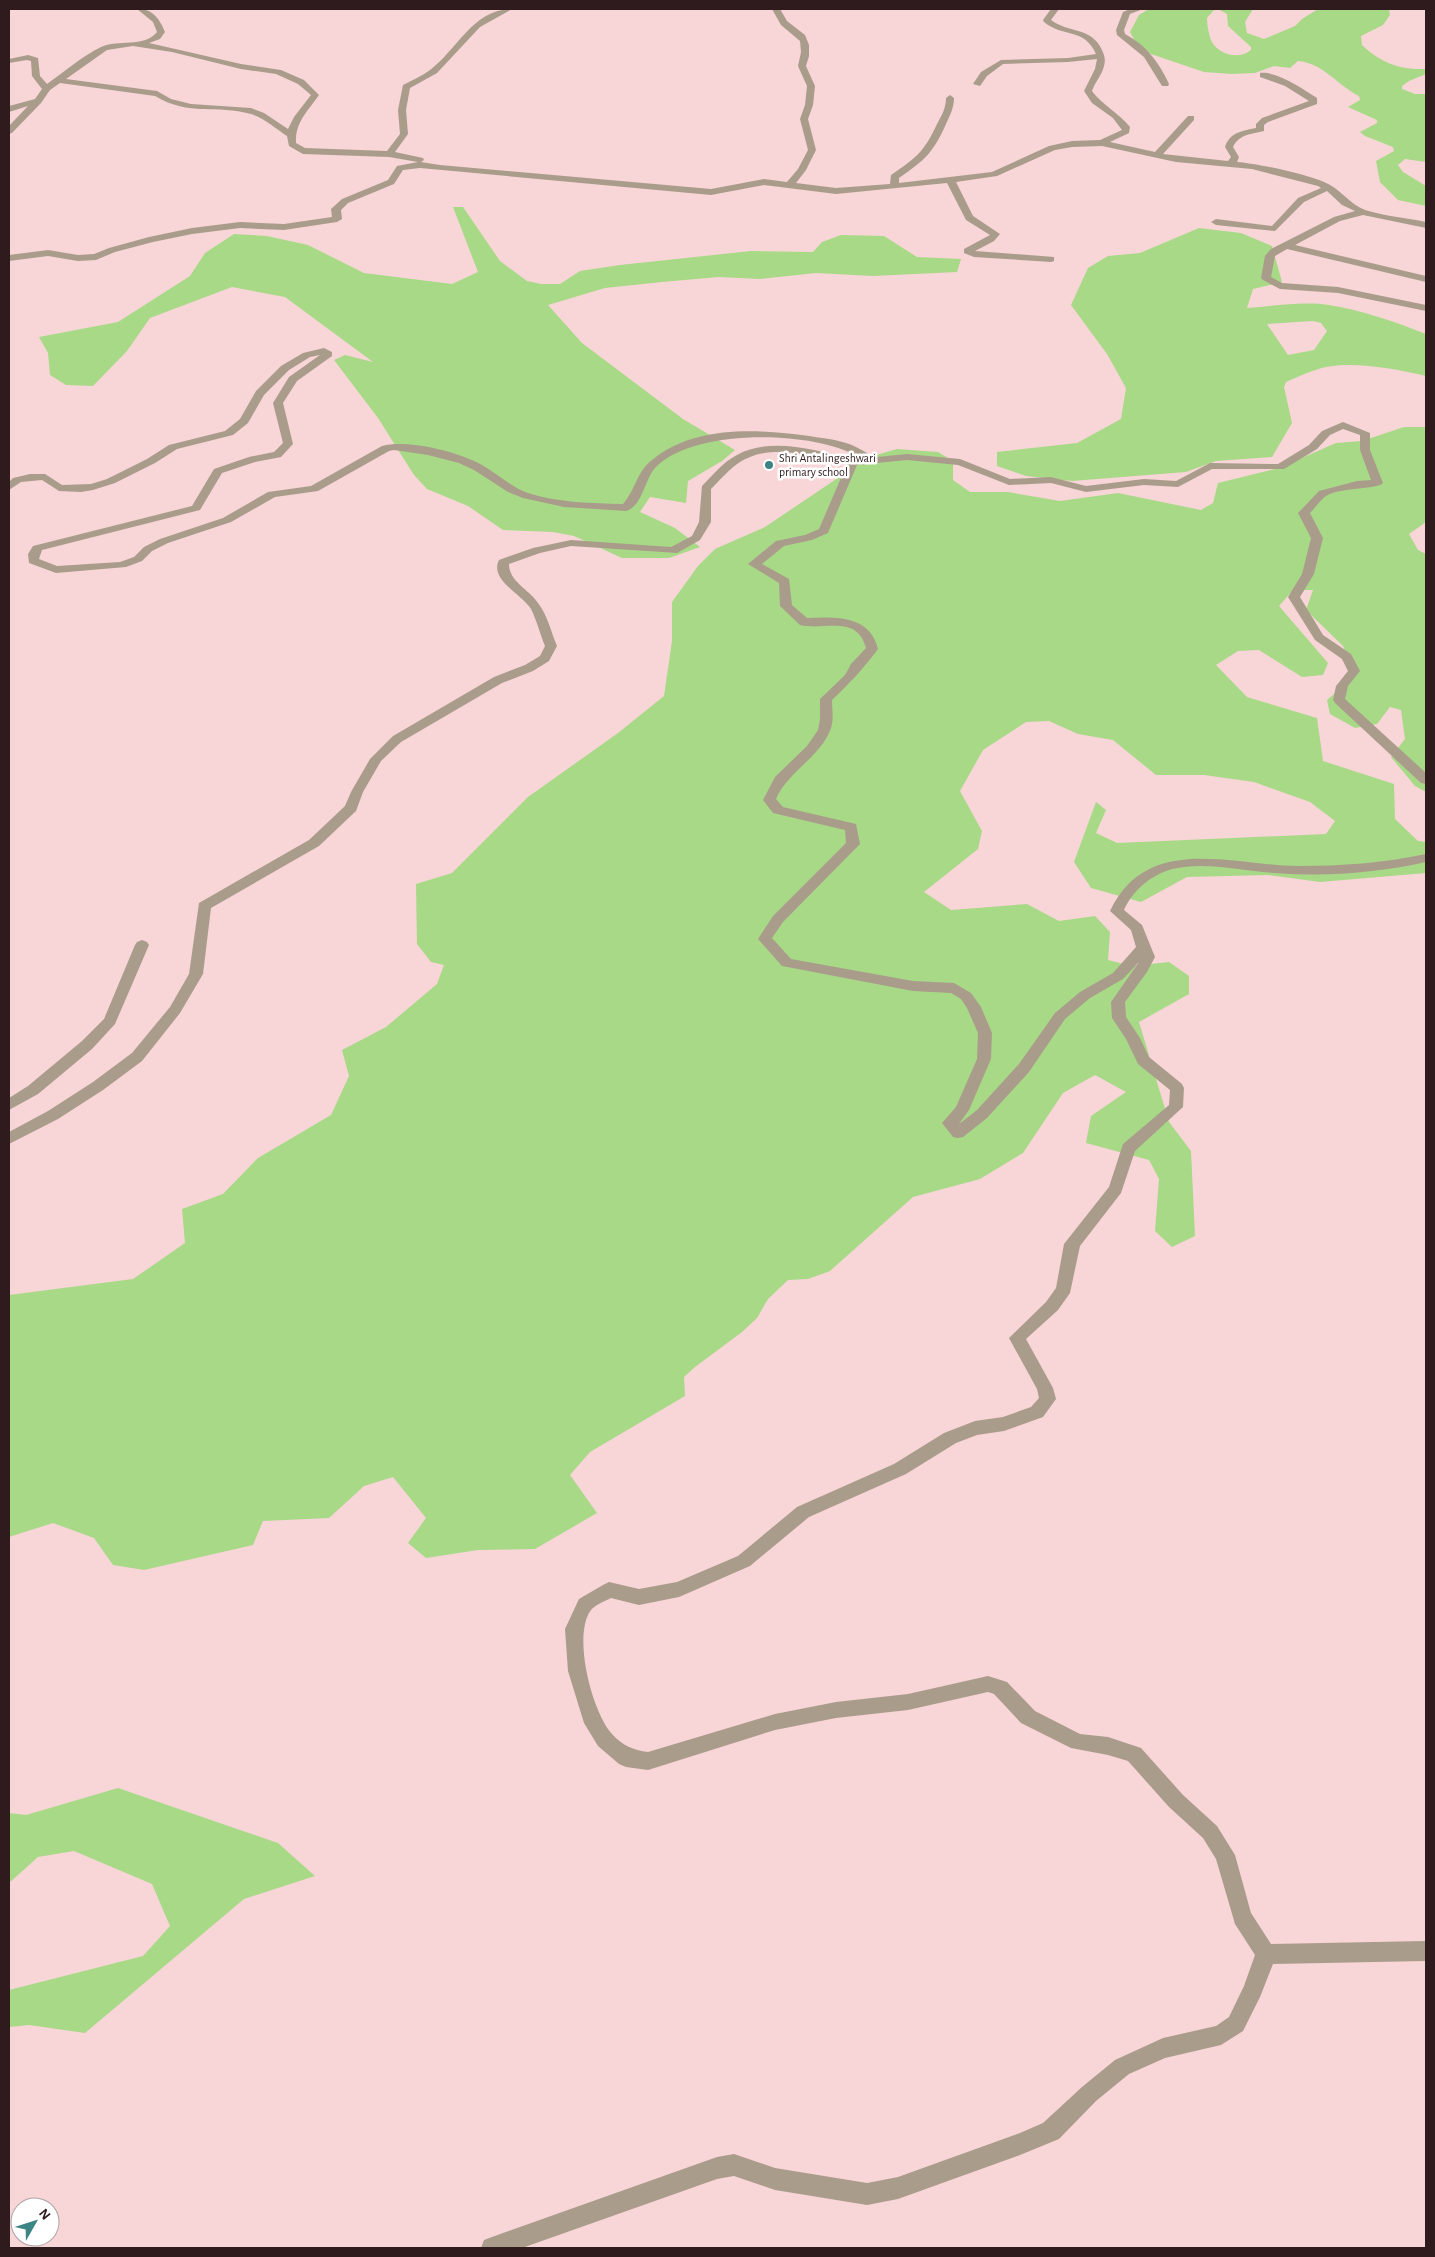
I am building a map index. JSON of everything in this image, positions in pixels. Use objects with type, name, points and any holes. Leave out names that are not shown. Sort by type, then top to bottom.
[{"type":"street","points":[[9,131],[38,101],[47,88],[105,48],[150,41],[160,32],[157,21],[141,9]]},
{"type":"street","points":[[389,154],[404,134],[402,110],[406,86],[434,71],[477,25],[508,9]]},
{"type":"street","points":[[776,9],[784,24],[796,31],[805,45],[801,70],[811,86],[809,104],[804,119],[812,150],[802,170],[790,185]]},
{"type":"street","points":[[1055,9],[1047,20],[1052,25],[1090,36],[1101,56],[1100,73],[1090,83],[1088,91],[1095,101],[1116,116],[1126,128],[1126,132],[1102,144]]},
{"type":"street","points":[[1139,9],[1127,12],[1120,30],[1121,35],[1132,40],[1153,61],[1165,84]]},
{"type":"street","points":[[133,44],[153,46],[222,60],[234,65],[285,74],[311,88],[315,95],[296,117],[291,135],[292,144],[303,151],[389,154],[414,158],[440,168]]},
{"type":"street","points":[[977,84],[984,74],[1001,62],[1068,60],[1101,56]]},
{"type":"street","points":[[9,61],[28,57],[34,60],[34,75],[47,88]]},
{"type":"street","points":[[1231,164],[1235,157],[1229,147],[1231,140],[1236,136],[1261,130],[1260,124],[1265,120],[1314,102],[1314,100],[1288,84],[1263,75]]},
{"type":"street","points":[[57,80],[157,94],[168,102],[183,106],[253,111],[291,135]]},
{"type":"street","points":[[895,186],[894,177],[919,160],[932,147],[950,106],[950,98]]},
{"type":"street","points":[[9,109],[38,101]]},
{"type":"street","points":[[1158,155],[1191,118]]},
{"type":"street","points":[[9,258],[48,253],[78,258],[96,257],[112,250],[152,239],[192,231],[240,225],[284,228],[336,219],[336,209],[345,201],[391,182],[400,168],[419,164],[440,168],[711,192],[764,182],[836,191],[994,174],[1052,148],[1072,144],[1102,144],[1158,155],[1252,166],[1327,188],[1345,203],[1363,212],[1426,225]]},
{"type":"street","points":[[389,154],[397,170]]},
{"type":"street","points":[[950,179],[969,218],[995,234],[991,239],[967,251],[974,254],[1052,259]]},
{"type":"street","points":[[1216,222],[1276,228],[1301,200],[1327,188]]},
{"type":"street","points":[[1363,212],[1337,219],[1274,251],[1270,256],[1266,278],[1280,286],[1338,290],[1426,308]]},
{"type":"street","points":[[1287,246],[1426,279]]},
{"type":"street","points":[[9,487],[17,480],[30,477],[45,477],[59,488],[81,490],[111,481],[151,462],[173,448],[229,433],[244,421],[260,394],[285,368],[307,355],[324,351],[328,354],[293,379],[278,403],[288,444],[284,450],[277,455],[253,459],[218,471],[196,508],[37,548],[34,554],[34,562],[56,570],[122,565],[138,558],[148,549],[164,541],[227,520],[272,494],[314,489],[386,448],[396,446],[412,448],[471,464],[502,484],[525,495],[552,502],[626,508],[635,498],[644,477],[655,462],[673,450],[707,439],[739,434],[805,439],[843,445],[863,455],[853,462],[845,474],[837,502],[824,531],[808,538],[780,543],[754,564],[785,581],[786,606],[804,622],[840,621],[864,630],[872,639],[872,649],[855,667],[850,678],[826,699],[824,730],[814,746],[781,776],[773,788],[769,800],[778,810],[814,820],[851,827],[854,844],[778,919],[765,939],[787,964],[913,986],[954,988],[966,996],[974,1007],[985,1033],[984,1059],[966,1103],[962,1110],[949,1122],[958,1134],[982,1114],[1024,1068],[1060,1016],[1085,994],[1118,976],[1144,944]]},
{"type":"street","points":[[9,1139],[53,1116],[137,1057],[175,1010],[196,974],[204,906],[314,843],[351,808],[356,792],[376,759],[397,739],[498,680],[529,668],[546,658],[551,646],[537,609],[506,577],[502,570],[503,562],[537,550],[572,544],[673,551],[696,538],[705,522],[706,488],[728,465],[748,453],[778,449],[853,462],[907,456],[960,462],[1009,482],[1051,480],[1086,489],[1144,482],[1178,484],[1210,466],[1280,467],[1313,447],[1326,433],[1343,425],[1365,433],[1365,450],[1378,483],[1357,484],[1323,493],[1304,513],[1317,538],[1308,574],[1294,598],[1319,637],[1347,657],[1354,671],[1342,686],[1339,700],[1426,780]]},
{"type":"street","points":[[1266,1954],[1242,1917],[1224,1855],[1210,1832],[1176,1801],[1134,1754],[1108,1746],[1078,1742],[1028,1717],[1000,1688],[988,1684],[908,1702],[836,1710],[775,1722],[648,1761],[626,1758],[605,1740],[593,1723],[577,1671],[574,1629],[585,1604],[609,1590],[639,1597],[679,1589],[736,1565],[744,1561],[803,1512],[900,1468],[950,1438],[975,1428],[1004,1424],[1037,1412],[1048,1399],[1045,1388],[1017,1338],[1052,1306],[1064,1289],[1072,1244],[1116,1189],[1128,1148],[1176,1107],[1176,1088],[1143,1060],[1133,1038],[1118,1018],[1118,1002],[1142,969],[1148,957],[1137,928],[1117,911],[1120,902],[1134,884],[1175,864],[1209,862],[1288,870],[1367,867],[1400,864],[1426,858]]},
{"type":"street","points":[[9,1105],[33,1090],[87,1045],[110,1020],[142,945]]},
{"type":"street","points":[[1266,1954],[1426,1951]]},
{"type":"street","points":[[492,2248],[716,2168],[734,2166],[775,2179],[867,2194],[898,2188],[1020,2144],[1051,2131],[1089,2094],[1122,2068],[1164,2048],[1221,2035],[1236,2024],[1253,1990],[1266,1954]]},
{"type":"green space","points":[[1149,9],[1218,9],[1253,9],[1245,22],[1247,33],[1264,39],[1295,26],[1318,9],[1389,9],[1390,15],[1383,25],[1361,36],[1362,45],[1384,61],[1399,67],[1426,69],[1426,74],[1409,81],[1402,86],[1402,89],[1415,94],[1426,94],[1426,162],[1405,159],[1398,165],[1403,172],[1426,186],[1426,206],[1398,200],[1380,182],[1376,161],[1394,151],[1393,147],[1365,136],[1360,132],[1377,123],[1377,120],[1348,107],[1360,100],[1359,96],[1322,70],[1298,61],[1290,68],[1274,66],[1255,73],[1204,72],[1151,54],[1136,43],[1130,32],[1139,15]],"holes":[[[1218,9],[1227,14],[1228,26],[1251,47],[1251,50],[1246,53],[1230,55],[1220,50],[1212,42],[1207,18],[1213,11]]]},
{"type":"green space","points":[[453,207],[463,207],[500,261],[527,281],[541,284],[560,284],[580,271],[620,265],[751,251],[813,252],[822,242],[841,235],[884,236],[917,257],[961,259],[957,272],[873,276],[816,273],[760,279],[719,277],[605,288],[548,305],[582,343],[683,419],[735,450],[722,461],[688,481],[686,503],[650,497],[640,512],[675,528],[700,547],[669,558],[622,558],[574,536],[553,532],[503,530],[468,506],[427,489],[414,475],[378,418],[334,360],[345,355],[373,362],[285,297],[232,287],[150,318],[127,351],[93,386],[66,385],[50,375],[48,353],[39,337],[118,322],[190,276],[205,253],[234,234],[267,236],[308,245],[364,273],[452,284],[478,272]]},
{"type":"green space","points":[[1199,228],[1241,233],[1272,246],[1282,282],[1253,289],[1247,308],[1298,304],[1329,305],[1366,313],[1426,334],[1426,376],[1363,365],[1337,365],[1316,370],[1286,382],[1284,387],[1292,423],[1272,457],[1216,461],[1186,472],[1072,481],[1026,476],[997,466],[997,452],[1077,443],[1121,419],[1126,388],[1107,354],[1071,305],[1088,268],[1108,256],[1140,253]],"holes":[[[1313,321],[1321,323],[1327,331],[1314,350],[1288,355],[1267,324]]]},
{"type":"green space","points":[[1404,427],[1426,427],[1426,522],[1409,534],[1418,550],[1426,554],[1426,792],[1415,786],[1391,757],[1405,739],[1401,710],[1390,707],[1377,724],[1355,728],[1330,714],[1327,700],[1356,675],[1343,646],[1306,610],[1313,590],[1293,590],[1279,606],[1328,663],[1323,675],[1302,677],[1259,650],[1238,651],[1216,665],[1247,697],[1317,718],[1323,761],[1394,784],[1395,819],[1418,841],[1426,842],[1426,873],[1320,882],[1268,875],[1187,877],[1141,902],[1091,888],[1074,862],[1096,802],[1106,810],[1096,833],[1117,843],[1326,834],[1335,821],[1310,802],[1254,782],[1204,775],[1156,775],[1113,740],[1078,734],[1049,721],[1026,722],[983,750],[960,791],[982,831],[978,849],[924,892],[951,910],[1027,904],[1059,921],[1095,916],[1110,932],[1108,960],[1132,966],[1169,962],[1189,976],[1189,994],[1139,1022],[1169,1122],[1191,1151],[1195,1236],[1172,1247],[1155,1231],[1159,1179],[1149,1160],[1086,1143],[1091,1116],[1126,1092],[1095,1075],[1063,1093],[1023,1153],[980,1179],[913,1197],[830,1271],[808,1279],[788,1280],[768,1299],[757,1318],[742,1332],[684,1377],[685,1396],[590,1452],[570,1475],[597,1513],[535,1549],[478,1550],[426,1558],[408,1543],[426,1518],[393,1477],[364,1486],[329,1518],[263,1521],[253,1545],[144,1570],[113,1565],[94,1538],[53,1523],[9,1537],[9,1295],[133,1279],[185,1243],[182,1209],[223,1194],[258,1158],[331,1115],[349,1076],[342,1050],[386,1027],[437,984],[444,965],[431,962],[417,944],[416,884],[452,873],[528,797],[618,733],[664,696],[672,641],[672,602],[698,566],[715,549],[765,527],[869,457],[897,449],[938,452],[953,461],[953,480],[970,492],[1008,492],[1060,501],[1118,493],[1201,510],[1213,503],[1218,483],[1279,468],[1336,443],[1362,441]]},
{"type":"green space","points":[[118,1788],[278,1843],[315,1876],[244,1899],[85,2033],[29,2025],[9,2027],[9,1990],[143,1956],[170,1926],[152,1884],[74,1851],[38,1857],[9,1883],[9,1813],[26,1815]]},
{"type":"place","name":"Shri Antalingeshwari primary school","points":[[769,465]]}]
